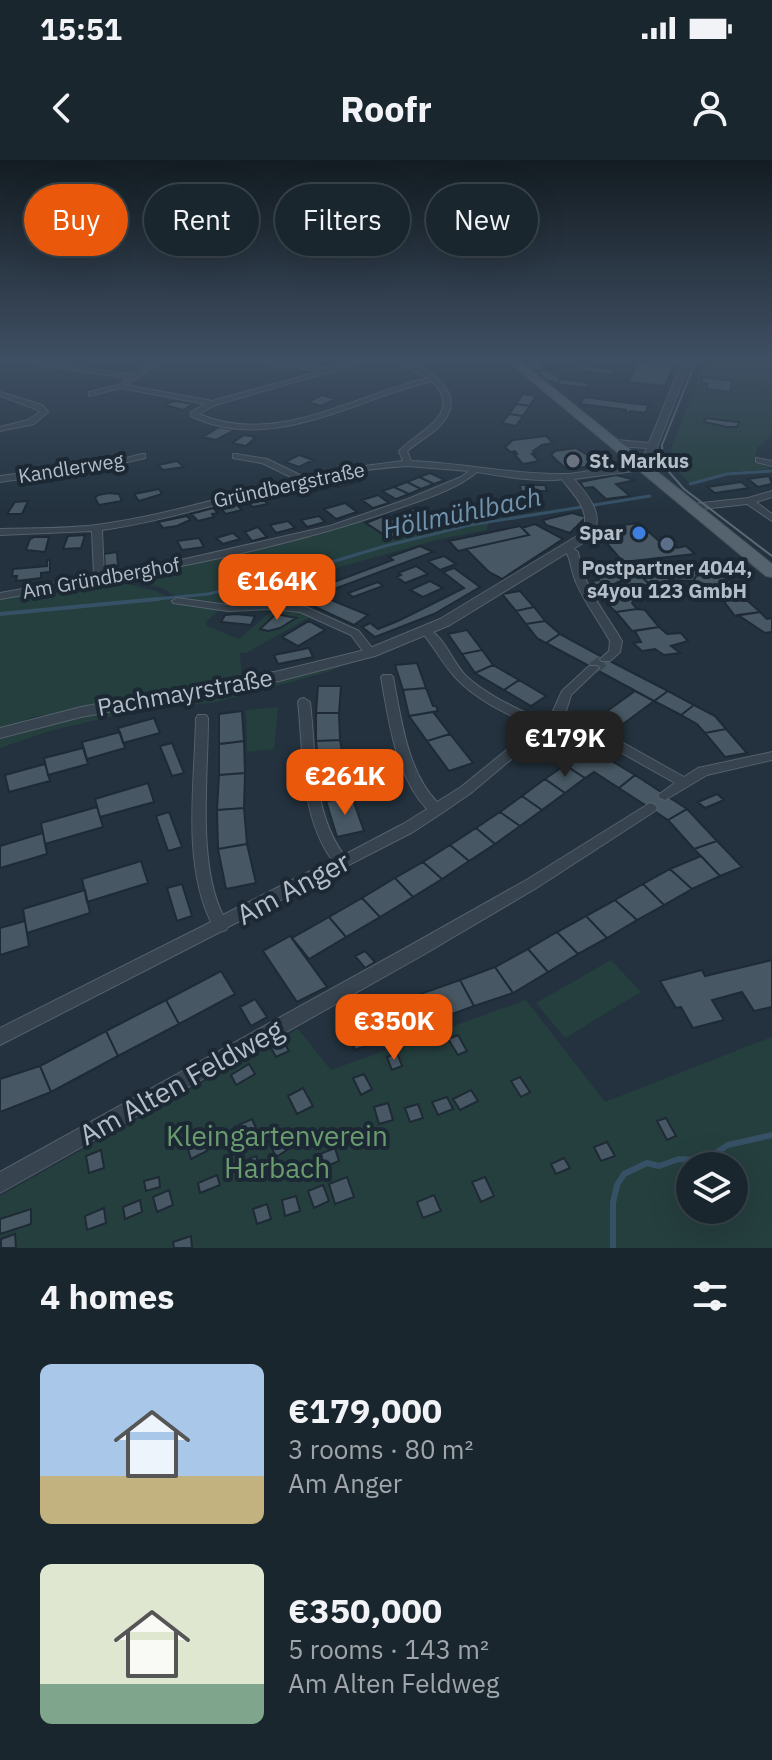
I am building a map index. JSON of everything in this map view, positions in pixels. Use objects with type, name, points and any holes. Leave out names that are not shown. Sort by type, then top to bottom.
[{"type":"main road","points":[[571,409],[617,443],[634,463],[772,585]]},
{"type":"main road","points":[[577,414],[589,430],[693,507],[772,572]]},
{"type":"street","points":[[0,429],[31,422],[44,412],[41,409]]},
{"type":"street","points":[[204,409],[195,415],[240,426],[268,428],[320,417],[341,409]]},
{"type":"street","points":[[408,464],[403,451],[438,423],[447,409]]},
{"type":"street","points":[[634,463],[649,442],[664,409]]},
{"type":"street","points":[[617,443],[649,442]]},
{"type":"street","name":"Kandlerweg","points":[[0,479],[110,464],[142,456]]},
{"type":"street","points":[[236,456],[264,461],[302,479]]},
{"type":"street","points":[[759,460],[772,464]]},
{"type":"street","name":"Gründbergstraße","points":[[0,532],[97,528],[302,479],[408,464],[531,478],[566,477],[634,463]]},
{"type":"street","name":"Am Gründberghof","points":[[0,596],[99,579],[333,528],[422,496],[464,479],[474,471]]},
{"type":"street","name":"Pachmayrstraße","points":[[0,733],[81,712],[279,676],[370,653],[426,631],[591,530],[593,518],[566,477]]},
{"type":"street","points":[[693,507],[749,501],[772,494]]},
{"type":"street","points":[[749,501],[772,518]]},
{"type":"street","points":[[97,528],[99,579]]},
{"type":"street","points":[[567,547],[573,552],[583,592],[616,641],[614,652],[606,659]]},
{"type":"street","points":[[177,601],[228,608],[273,606],[302,609],[360,637],[370,653]]},
{"type":"street","points":[[426,631],[434,638],[451,667],[472,687],[544,727]]},
{"type":"street","name":"Am Anger","points":[[0,1037],[221,926],[437,810],[544,727],[559,712],[566,694],[593,668]]},
{"type":"street","points":[[387,677],[409,762],[420,790],[437,810]]},
{"type":"street","points":[[304,702],[310,778],[329,847],[341,862]]},
{"type":"street","points":[[559,712],[682,781]]},
{"type":"street","points":[[202,718],[204,865],[210,904],[221,926]]},
{"type":"street","points":[[665,795],[682,781],[726,764],[772,756]]},
{"type":"street","name":"Am Alten Feldweg","points":[[0,1183],[430,943],[533,883],[650,808]]},
{"type":"green space","points":[[687,409],[772,409],[772,435],[757,448],[755,456],[763,459],[759,463],[772,469],[730,472],[689,483],[675,468],[671,449]]},
{"type":"green space","points":[[579,506],[582,509],[489,523],[486,530],[433,541],[250,592],[247,605],[180,600],[164,589],[124,577],[314,535],[361,521],[390,540],[477,521]]},
{"type":"green space","points":[[107,579],[156,591],[184,605],[219,610],[206,622],[207,626],[239,639],[274,609],[293,609],[312,616],[246,653],[240,653],[242,681],[33,717],[0,731],[0,598]]},
{"type":"green space","points":[[352,661],[331,671],[217,702],[131,712],[53,730],[0,748],[0,739],[61,720]]},
{"type":"green space","points":[[278,707],[274,749],[247,752],[246,710]]},
{"type":"green space","points":[[611,960],[641,992],[565,1038],[536,1003]]},
{"type":"green space","name":"Kleingartenverein Harbach","points":[[526,1000],[605,1102],[772,1037],[772,1248],[0,1248],[0,1196],[298,1029],[331,1070]]},
{"type":"building","points":[[513,409],[528,409],[523,416],[509,414]]},
{"type":"building","points":[[617,409],[647,409],[645,413],[631,411],[626,414],[626,410]]},
{"type":"building","points":[[509,414],[523,416],[516,426],[502,423]]},
{"type":"building","points":[[706,418],[739,422],[737,427],[727,427],[704,422]]},
{"type":"building","points":[[219,427],[235,430],[216,440],[203,437]]},
{"type":"building","points":[[244,435],[256,437],[246,446],[232,443]]},
{"type":"building","points":[[546,436],[553,443],[542,445],[532,454],[539,461],[523,464],[514,454],[517,454],[515,451],[510,452],[505,447],[513,440]]},
{"type":"building","name":"St. Markus","points":[[576,448],[592,458],[585,467],[566,469],[551,455],[555,451]]},
{"type":"building","points":[[299,455],[313,460],[299,467],[285,462]]},
{"type":"building","points":[[177,461],[184,467],[163,470],[158,465]]},
{"type":"building","points":[[430,473],[445,480],[434,484],[419,477]]},
{"type":"building","points":[[616,475],[636,480],[616,484],[630,496],[606,499],[593,487],[584,488],[580,482]]},
{"type":"building","points":[[769,476],[772,484],[758,487],[748,479]]},
{"type":"building","points":[[352,477],[358,482],[339,487],[325,481]]},
{"type":"building","points":[[419,477],[434,484],[421,489],[407,482]]},
{"type":"building","points":[[320,481],[328,488],[312,492],[304,485]]},
{"type":"building","points":[[407,482],[421,489],[409,494],[394,487]]},
{"type":"building","points":[[741,482],[749,488],[715,493],[707,487]]},
{"type":"building","points":[[520,485],[545,485],[547,491],[521,491]]},
{"type":"building","points":[[394,487],[409,494],[396,499],[382,491]]},
{"type":"building","points":[[159,489],[162,494],[139,501],[134,494]]},
{"type":"building","points":[[109,493],[119,494],[122,501],[99,505],[95,498]]},
{"type":"building","points":[[263,494],[268,498],[263,499],[268,504],[253,507],[245,500]]},
{"type":"building","points":[[378,495],[389,503],[373,508],[362,500]]},
{"type":"building","points":[[28,501],[22,514],[7,514],[15,502]]},
{"type":"building","points":[[345,503],[357,512],[336,519],[324,509]]},
{"type":"building","points":[[236,504],[242,510],[226,514],[219,507]]},
{"type":"building","points":[[417,507],[439,518],[429,523],[407,511]]},
{"type":"building","points":[[213,508],[218,513],[212,514],[214,517],[198,521],[191,514]]},
{"type":"building","points":[[404,512],[427,524],[417,528],[394,516]]},
{"type":"building","points":[[572,513],[586,517],[570,533],[546,525],[543,520]]},
{"type":"building","points":[[386,515],[410,530],[389,538],[366,523]]},
{"type":"building","points":[[187,516],[190,520],[177,526],[163,528],[158,522]]},
{"type":"building","points":[[319,516],[325,522],[307,527],[301,520]]},
{"type":"building","points":[[288,521],[295,528],[276,533],[270,525]]},
{"type":"building","points":[[639,523],[660,542],[670,541],[677,548],[686,546],[695,554],[623,562],[604,540],[615,537],[606,527]]},
{"type":"building","points":[[535,524],[563,539],[502,579],[489,572],[466,549],[529,535],[522,528]]},
{"type":"building","points":[[520,526],[529,535],[458,551],[449,541]]},
{"type":"building","points":[[258,527],[267,537],[252,541],[245,532]]},
{"type":"building","points":[[233,533],[240,539],[223,544],[216,538]]},
{"type":"building","points":[[85,535],[81,548],[63,549],[68,536]]},
{"type":"building","points":[[34,537],[49,537],[45,552],[26,550]]},
{"type":"building","points":[[199,538],[204,547],[182,550],[177,541]]},
{"type":"building","points":[[420,546],[433,552],[321,594],[315,589],[393,560],[389,557]]},
{"type":"building","points":[[117,552],[118,566],[105,568],[104,554]]},
{"type":"building","points":[[444,556],[456,564],[440,570],[428,561]]},
{"type":"building","points":[[47,560],[50,560],[50,572],[41,573],[41,578],[16,581],[17,576],[12,576],[13,569],[47,566]]},
{"type":"building","points":[[416,566],[428,574],[405,583],[397,577],[401,575],[398,573]]},
{"type":"building","points":[[676,566],[700,571],[693,581],[674,580],[663,569]]},
{"type":"building","points":[[454,568],[480,587],[434,614],[375,637],[362,627],[370,623],[378,629],[464,588],[443,572]]},
{"type":"building","points":[[662,568],[673,579],[669,580],[671,582],[649,584],[637,572]]},
{"type":"building","points":[[699,572],[727,578],[732,583],[729,584],[760,612],[735,616],[712,586],[693,581]]},
{"type":"building","points":[[638,573],[649,584],[644,586],[646,589],[641,597],[611,592],[616,583]]},
{"type":"building","points":[[595,574],[636,574],[624,578],[620,584],[595,585],[592,581],[599,580]]},
{"type":"building","points":[[430,581],[443,588],[423,597],[410,590]]},
{"type":"building","points":[[378,582],[383,586],[353,597],[348,593]]},
{"type":"building","points":[[520,591],[534,607],[516,611],[502,594]]},
{"type":"building","points":[[613,592],[635,598],[632,603],[637,609],[616,612],[607,604],[607,598],[610,599]]},
{"type":"building","points":[[324,597],[368,615],[354,625],[311,605]]},
{"type":"building","points":[[534,607],[545,621],[526,624],[516,611]]},
{"type":"building","points":[[645,610],[659,627],[632,631],[616,612]]},
{"type":"building","points":[[760,612],[767,619],[772,618],[772,632],[765,633],[738,615]]},
{"type":"building","points":[[276,614],[296,618],[280,628],[260,629]]},
{"type":"building","points":[[225,615],[255,616],[251,625],[221,622]]},
{"type":"building","points":[[309,621],[325,630],[298,646],[282,637]]},
{"type":"building","points":[[545,621],[560,634],[546,643],[537,638],[526,624]]},
{"type":"building","points":[[659,627],[667,634],[681,633],[688,641],[671,646],[680,653],[664,655],[655,649],[642,651],[633,643],[641,642],[635,631]]},
{"type":"building","points":[[467,630],[482,650],[462,654],[448,634]]},
{"type":"building","points":[[560,634],[606,659],[593,668],[546,643]]},
{"type":"building","points":[[309,648],[313,657],[278,664],[274,655]]},
{"type":"building","points":[[482,650],[493,665],[475,673],[462,654]]},
{"type":"building","points":[[606,659],[668,691],[654,701],[593,668]]},
{"type":"building","points":[[417,663],[426,688],[403,690],[395,665]]},
{"type":"building","points":[[493,665],[519,680],[504,690],[475,673]]},
{"type":"building","points":[[519,680],[546,696],[531,706],[504,690]]},
{"type":"building","points":[[318,686],[341,686],[339,713],[316,713]]},
{"type":"building","points":[[426,688],[438,711],[409,716],[403,690]]},
{"type":"building","points":[[635,691],[654,701],[611,733],[592,722]]},
{"type":"building","points":[[668,691],[694,705],[681,715],[654,701]]},
{"type":"building","points":[[694,705],[715,716],[726,729],[705,733],[681,715]]},
{"type":"building","points":[[242,711],[244,741],[219,744],[219,714]]},
{"type":"building","points":[[433,712],[450,734],[427,741],[409,716]]},
{"type":"building","points":[[316,713],[339,713],[340,740],[316,741]]},
{"type":"building","points":[[154,718],[160,733],[123,743],[118,728]]},
{"type":"building","points":[[726,729],[747,753],[725,757],[705,733]]},
{"type":"building","points":[[120,732],[125,748],[87,759],[82,742]]},
{"type":"building","points":[[450,734],[473,763],[449,771],[427,741]]},
{"type":"building","points":[[340,740],[345,768],[319,770],[316,741]]},
{"type":"building","points":[[244,741],[245,773],[219,775],[219,744]]},
{"type":"building","points":[[172,743],[184,773],[172,776],[160,746]]},
{"type":"building","points":[[83,748],[88,764],[48,775],[44,758]]},
{"type":"building","points":[[590,748],[635,775],[619,788],[594,772],[585,778],[565,765]]},
{"type":"building","points":[[45,764],[50,781],[9,792],[5,775]]},
{"type":"building","points":[[565,765],[585,778],[565,793],[545,779]]},
{"type":"building","points":[[345,768],[352,797],[326,801],[319,770]]},
{"type":"building","points":[[245,773],[244,808],[217,810],[219,775]]},
{"type":"building","points":[[635,775],[687,809],[668,820],[619,788]]},
{"type":"building","points":[[545,779],[565,793],[542,810],[522,796]]},
{"type":"building","points":[[148,783],[154,802],[100,817],[95,799]]},
{"type":"building","points":[[717,794],[724,800],[705,808],[698,802]]},
{"type":"building","points":[[522,796],[542,810],[520,826],[500,812]]},
{"type":"building","points":[[352,797],[364,831],[337,837],[326,801]]},
{"type":"building","points":[[97,807],[103,827],[45,844],[41,823]]},
{"type":"building","points":[[244,808],[247,844],[218,849],[217,810]]},
{"type":"building","points":[[687,809],[717,841],[694,849],[668,820]]},
{"type":"building","points":[[169,812],[182,847],[168,851],[156,816]]},
{"type":"building","points":[[500,812],[520,826],[495,844],[476,828]]},
{"type":"building","points":[[476,828],[495,844],[469,861],[450,845]]},
{"type":"building","points":[[43,833],[47,854],[0,868],[0,846]]},
{"type":"building","points":[[717,841],[742,867],[720,876],[694,849]]},
{"type":"building","points":[[247,844],[256,883],[226,889],[218,849]]},
{"type":"building","points":[[450,845],[469,861],[442,879],[423,862]]},
{"type":"building","points":[[701,856],[720,876],[692,889],[670,869]]},
{"type":"building","points":[[141,861],[148,883],[87,902],[82,879]]},
{"type":"building","points":[[423,862],[442,879],[413,897],[395,878]]},
{"type":"building","points":[[670,869],[692,889],[664,905],[643,884]]},
{"type":"building","points":[[395,878],[413,897],[380,917],[362,898]]},
{"type":"building","points":[[182,884],[192,916],[177,921],[167,888]]},
{"type":"building","points":[[643,884],[664,905],[637,920],[615,900]]},
{"type":"building","points":[[85,890],[90,913],[27,933],[23,909]]},
{"type":"building","points":[[362,898],[380,917],[346,937],[329,917]]},
{"type":"building","points":[[615,900],[637,920],[607,938],[586,916]]},
{"type":"building","points":[[586,916],[607,938],[578,954],[557,932]]},
{"type":"building","points":[[329,917],[346,937],[309,959],[292,938]]},
{"type":"building","points":[[25,921],[29,946],[0,955],[0,928]]},
{"type":"building","points":[[557,932],[578,954],[548,972],[528,949]]},
{"type":"building","points":[[290,936],[327,987],[297,1002],[263,951]]},
{"type":"building","points":[[528,949],[548,972],[513,993],[495,967]]},
{"type":"building","points":[[365,951],[375,962],[365,968],[355,956]]},
{"type":"building","points":[[772,960],[772,1007],[754,1011],[742,992],[712,1000],[724,1020],[693,1028],[681,1007],[676,1008],[660,981],[702,970],[705,976]]},
{"type":"building","points":[[495,967],[513,993],[474,1006],[460,980]]},
{"type":"building","points":[[221,971],[235,994],[179,1024],[166,1000]]},
{"type":"building","points":[[460,980],[474,1006],[436,1020],[423,993]]},
{"type":"building","points":[[423,993],[436,1020],[399,1034],[386,1007]]},
{"type":"building","points":[[255,999],[267,1017],[251,1026],[240,1007]]},
{"type":"building","points":[[166,1000],[179,1024],[118,1056],[106,1031]]},
{"type":"building","points":[[386,1007],[399,1034],[355,1050],[343,1022]]},
{"type":"building","points":[[106,1031],[118,1056],[51,1092],[40,1066]]},
{"type":"building","points":[[458,1035],[467,1051],[458,1055],[448,1039]]},
{"type":"building","points":[[284,1042],[289,1051],[276,1057],[271,1048]]},
{"type":"building","points":[[397,1053],[402,1066],[392,1070],[387,1057]]},
{"type":"building","points":[[249,1064],[255,1074],[236,1085],[231,1075]]},
{"type":"building","points":[[40,1066],[51,1092],[0,1112],[0,1079]]},
{"type":"building","points":[[364,1074],[372,1089],[361,1095],[353,1078]]},
{"type":"building","points":[[520,1077],[530,1092],[521,1097],[511,1081]]},
{"type":"building","points":[[303,1088],[313,1106],[297,1114],[288,1096]]},
{"type":"building","points":[[471,1090],[478,1101],[460,1110],[453,1099]]},
{"type":"building","points":[[447,1097],[453,1109],[438,1115],[432,1102]]},
{"type":"building","points":[[388,1103],[393,1120],[379,1124],[374,1107]]},
{"type":"building","points":[[418,1104],[423,1118],[410,1122],[405,1108]]},
{"type":"building","points":[[666,1118],[676,1136],[667,1140],[657,1121]]},
{"type":"building","points":[[252,1119],[256,1128],[238,1136],[234,1127]]},
{"type":"building","points":[[278,1132],[287,1150],[276,1157],[267,1138]]},
{"type":"building","points":[[203,1139],[207,1151],[191,1159],[187,1146]]},
{"type":"building","points":[[607,1142],[615,1156],[601,1161],[594,1147]]},
{"type":"building","points":[[335,1148],[339,1161],[325,1167],[320,1154]]},
{"type":"building","points":[[101,1150],[104,1168],[89,1173],[86,1156]]},
{"type":"building","points":[[256,1156],[261,1174],[243,1180],[239,1163]]},
{"type":"building","points":[[564,1158],[570,1168],[556,1174],[551,1164]]},
{"type":"building","points":[[217,1175],[220,1185],[200,1193],[198,1183]]},
{"type":"building","points":[[159,1177],[160,1187],[146,1191],[144,1181]]},
{"type":"building","points":[[347,1177],[354,1197],[335,1204],[329,1184]]},
{"type":"building","points":[[485,1177],[494,1196],[481,1202],[472,1182]]},
{"type":"building","points":[[323,1185],[329,1201],[314,1208],[308,1191]]},
{"type":"building","points":[[169,1190],[173,1205],[157,1212],[153,1197]]},
{"type":"building","points":[[434,1195],[441,1211],[423,1218],[417,1202]]},
{"type":"building","points":[[296,1196],[300,1211],[285,1216],[282,1200]]},
{"type":"building","points":[[140,1200],[142,1212],[125,1219],[123,1207]]},
{"type":"building","points":[[267,1204],[271,1219],[257,1224],[253,1209]]},
{"type":"building","points":[[104,1208],[106,1223],[87,1230],[85,1216]]},
{"type":"building","points":[[31,1209],[31,1224],[0,1234],[0,1219]]},
{"type":"building","points":[[15,1234],[16,1248],[1,1248],[1,1239]]},
{"type":"building","points":[[191,1236],[192,1248],[174,1248],[173,1242]]},
{"type":"waterway","name":"Höllmühlbach","points":[[690,484],[727,474],[772,471]]},
{"type":"waterway","name":"Höllmühlbach","points":[[139,601],[208,594],[275,579],[385,546],[470,525],[650,496]]},
{"type":"waterway","name":"Höllmühlbach","points":[[139,601],[158,599]]},
{"type":"waterway","name":"Höllmühlbach","points":[[0,614],[139,601]]},
{"type":"waterway","points":[[613,1248],[613,1203],[617,1185],[624,1174],[647,1163],[659,1166],[679,1159],[705,1160],[728,1145],[772,1135]]},
{"type":"tunnel","points":[[593,668],[606,659]]},
{"type":"tram line","points":[[677,409],[662,445],[663,465],[684,489],[772,556]]},
{"type":"place","name":"St. Markus","points":[[573,461]]},
{"type":"place","name":"Spar","points":[[639,533]]},
{"type":"place","name":"Postpartner 4044, s4you 123 GmbH","points":[[667,544]]}]
